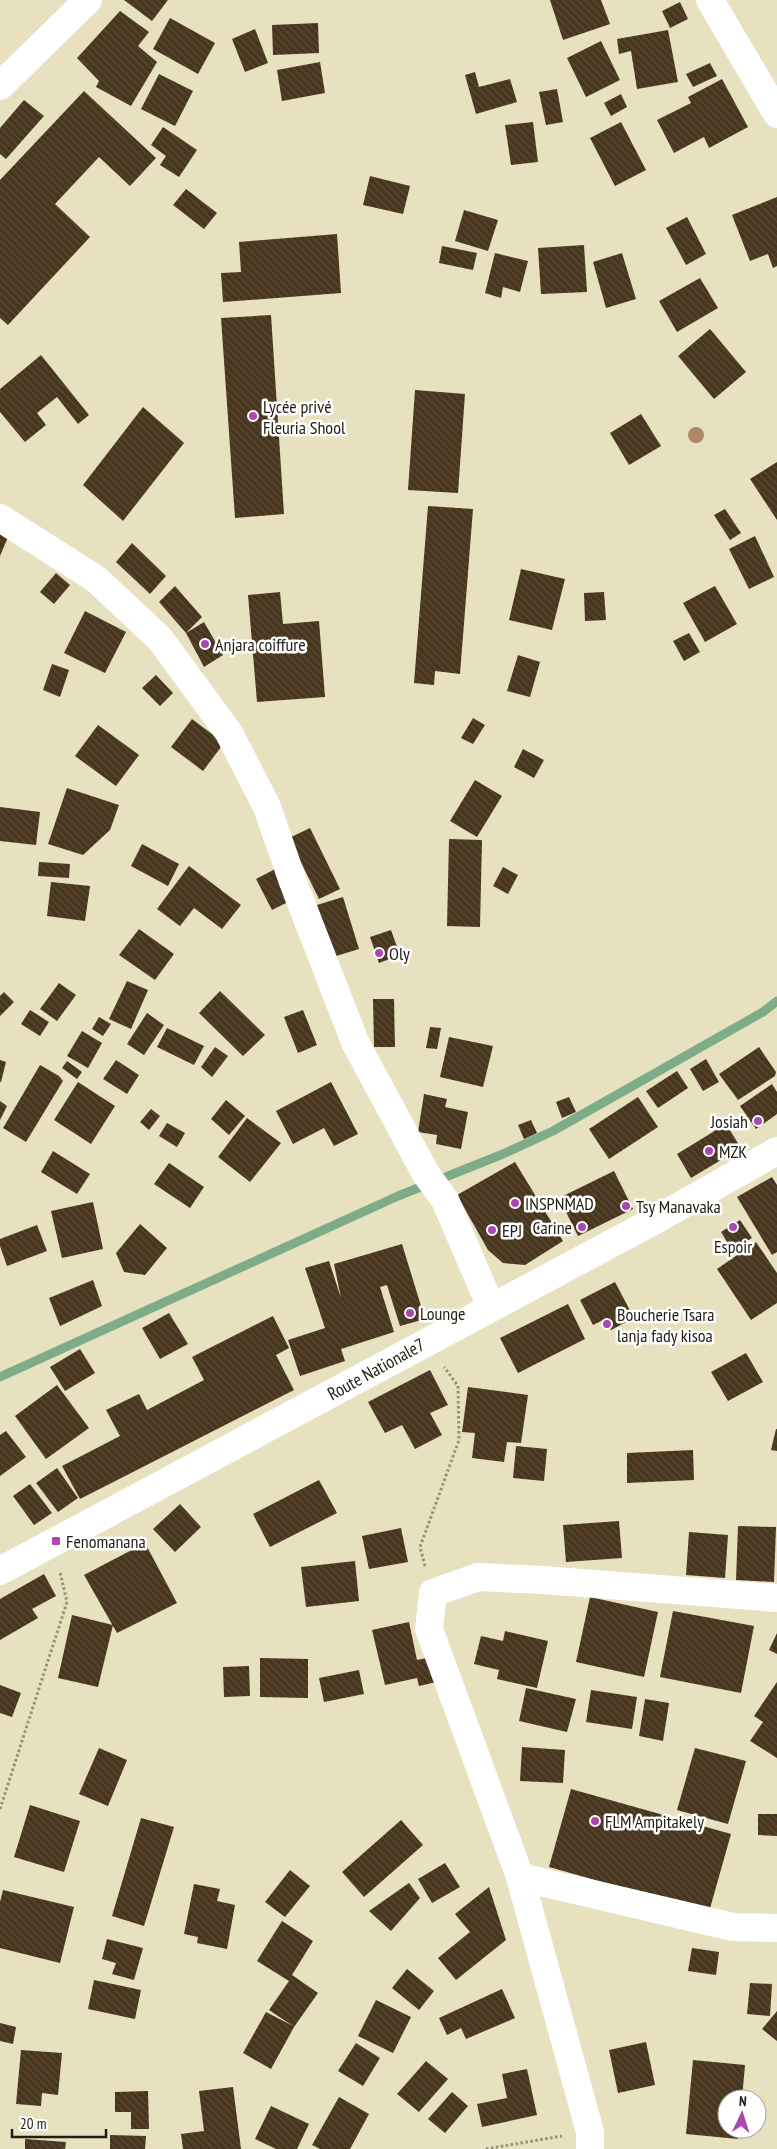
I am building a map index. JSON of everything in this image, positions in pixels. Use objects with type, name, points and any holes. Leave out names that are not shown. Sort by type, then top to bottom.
[{"type":"street","points":[[0,86],[88,0]]},
{"type":"street","points":[[710,0],[767,76],[777,114]]},
{"type":"street","points":[[0,518],[96,579],[160,639],[229,733],[267,807],[292,882],[354,1042],[426,1174],[445,1200],[491,1307]]},
{"type":"street","name":"Route Nationale7","points":[[0,1571],[657,1219],[777,1151]]},
{"type":"street","points":[[590,2140],[520,1877],[429,1629],[433,1593],[478,1577],[543,1580],[777,1598]]},
{"type":"street","points":[[520,1877],[733,1927],[777,1928]]},
{"type":"path","points":[[426,1342],[458,1386],[459,1440],[420,1547],[433,1593]]},
{"type":"path","points":[[0,1810],[67,1602],[52,1543]]},
{"type":"path","points":[[486,2149],[590,2140]]},
{"type":"building","points":[[124,0],[168,0],[152,21]]},
{"type":"building","points":[[550,0],[601,0],[610,24],[563,40]]},
{"type":"building","points":[[680,2],[688,19],[670,28],[662,11]]},
{"type":"building","points":[[120,11],[149,32],[138,46],[157,62],[131,106],[96,87],[99,81],[77,58]]},
{"type":"building","points":[[170,18],[215,43],[198,74],[153,49]]},
{"type":"building","points":[[318,23],[319,53],[273,55],[272,25]]},
{"type":"building","points":[[255,29],[268,63],[245,72],[232,39]]},
{"type":"building","points":[[668,30],[678,82],[637,89],[631,51],[619,54],[617,39]]},
{"type":"building","points":[[601,41],[620,80],[586,97],[567,58]]},
{"type":"building","points":[[320,62],[325,93],[282,101],[277,70]]},
{"type":"building","points":[[710,63],[717,76],[693,87],[686,74]]},
{"type":"building","points":[[475,72],[479,87],[510,79],[517,102],[476,114],[465,75]]},
{"type":"building","points":[[159,74],[193,91],[175,126],[141,109]]},
{"type":"building","points":[[722,79],[748,127],[709,148],[704,137],[674,153],[657,120],[691,103],[688,97]]},
{"type":"building","points":[[557,89],[563,122],[546,125],[539,92]]},
{"type":"building","points":[[84,91],[156,158],[130,186],[99,157],[55,204],[90,237],[8,325],[0,318],[0,180]]},
{"type":"building","points":[[621,94],[627,107],[611,116],[604,103]]},
{"type":"building","points":[[24,100],[44,116],[6,159],[0,154],[0,128]]},
{"type":"building","points":[[533,122],[538,162],[511,165],[505,125]]},
{"type":"building","points":[[621,122],[646,170],[615,186],[590,138]]},
{"type":"building","points":[[163,127],[197,150],[179,177],[160,165],[166,156],[151,145]]},
{"type":"building","points":[[370,176],[410,186],[403,214],[363,205]]},
{"type":"building","points":[[186,189],[217,213],[204,229],[173,205]]},
{"type":"building","points":[[777,197],[777,266],[773,268],[768,254],[750,261],[732,215]]},
{"type":"building","points":[[464,210],[498,220],[488,251],[455,241]]},
{"type":"building","points":[[687,217],[706,254],[686,265],[666,228]]},
{"type":"building","points":[[337,234],[341,293],[223,302],[221,273],[241,272],[239,242]]},
{"type":"building","points":[[584,245],[587,292],[541,294],[538,248]]},
{"type":"building","points":[[442,246],[477,253],[473,270],[439,263]]},
{"type":"building","points":[[495,253],[528,261],[520,292],[503,287],[501,298],[485,293]]},
{"type":"building","points":[[622,253],[636,299],[606,308],[593,262]]},
{"type":"building","points":[[700,278],[718,308],[677,332],[659,301]]},
{"type":"building","name":"Lycée privé Fleuria Shool","points":[[271,315],[284,514],[235,518],[221,318]]},
{"type":"building","points":[[710,329],[746,372],[714,399],[678,356]]},
{"type":"building","points":[[41,355],[89,415],[78,424],[57,397],[37,413],[46,425],[25,442],[0,412],[0,389]]},
{"type":"building","points":[[415,390],[465,394],[458,493],[408,490]]},
{"type":"building","points":[[143,407],[184,443],[123,521],[83,485]]},
{"type":"building","points":[[641,414],[661,446],[629,465],[610,433]]},
{"type":"building","points":[[777,462],[777,520],[750,479]]},
{"type":"building","points":[[428,506],[473,509],[460,674],[435,671],[434,685],[414,683]]},
{"type":"building","points":[[725,509],[741,533],[730,540],[714,515]]},
{"type":"building","points":[[0,534],[8,537],[0,556]]},
{"type":"building","points":[[755,536],[774,577],[749,589],[729,549]]},
{"type":"building","points":[[132,543],[166,576],[150,594],[116,562]]},
{"type":"building","points":[[521,569],[565,579],[552,630],[509,620]]},
{"type":"building","points":[[56,573],[70,585],[54,604],[40,592]]},
{"type":"building","points":[[175,586],[202,617],[186,633],[159,602]]},
{"type":"building","points":[[715,586],[737,624],[705,642],[683,603]]},
{"type":"building","points":[[280,592],[283,624],[319,621],[325,697],[257,702],[248,595]]},
{"type":"building","points":[[604,592],[606,620],[585,621],[584,593]]},
{"type":"building","points":[[85,611],[126,632],[105,673],[64,653]]},
{"type":"building","points":[[204,622],[223,655],[204,667],[186,633]]},
{"type":"building","points":[[689,633],[700,652],[684,661],[673,641]]},
{"type":"building","points":[[518,655],[540,662],[530,697],[507,691]]},
{"type":"building","points":[[52,664],[69,670],[60,697],[43,690]]},
{"type":"building","points":[[156,675],[173,693],[160,706],[142,688]]},
{"type":"building","points":[[473,718],[485,725],[473,744],[461,738]]},
{"type":"building","points":[[192,719],[224,743],[203,771],[171,747]]},
{"type":"building","points":[[98,725],[139,755],[116,786],[75,756]]},
{"type":"building","points":[[523,749],[544,760],[534,778],[514,767]]},
{"type":"building","points":[[475,780],[502,796],[477,837],[450,821]]},
{"type":"building","points":[[67,788],[119,805],[110,830],[83,855],[48,844]]},
{"type":"building","points":[[0,807],[40,812],[36,845],[0,841]]},
{"type":"building","points":[[310,828],[340,889],[319,899],[289,838]]},
{"type":"building","points":[[449,839],[482,840],[480,927],[447,926]]},
{"type":"building","points":[[142,844],[179,864],[168,886],[131,866]]},
{"type":"building","points":[[39,862],[70,864],[69,878],[38,876]]},
{"type":"building","points":[[189,866],[241,905],[222,929],[194,908],[180,926],[157,909]]},
{"type":"building","points":[[503,867],[518,875],[508,894],[493,886]]},
{"type":"building","points":[[277,868],[294,899],[272,910],[256,879]]},
{"type":"building","points":[[51,882],[90,886],[85,921],[47,916]]},
{"type":"building","points":[[343,897],[359,949],[333,957],[317,905]]},
{"type":"building","points":[[139,929],[174,954],[155,980],[119,955]]},
{"type":"building","points":[[391,930],[400,955],[379,963],[370,937]]},
{"type":"building","points":[[127,981],[148,990],[131,1029],[109,1019]]},
{"type":"building","points":[[59,983],[76,995],[57,1021],[40,1009]]},
{"type":"building","points":[[220,991],[265,1035],[243,1056],[199,1013]]},
{"type":"building","points":[[4,992],[14,1002],[0,1016],[0,996]]},
{"type":"building","points":[[373,999],[394,999],[395,1047],[374,1047]]},
{"type":"building","points":[[30,1010],[49,1022],[40,1036],[21,1024]]},
{"type":"building","points":[[303,1010],[317,1045],[298,1053],[284,1017]]},
{"type":"building","points":[[147,1013],[164,1025],[144,1055],[127,1044]]},
{"type":"building","points":[[99,1017],[111,1024],[103,1036],[92,1029]]},
{"type":"building","points":[[430,1027],[441,1028],[437,1049],[426,1048]]},
{"type":"building","points":[[167,1028],[204,1046],[194,1065],[157,1047]]},
{"type":"building","points":[[82,1031],[102,1043],[88,1068],[67,1056]]},
{"type":"building","points":[[449,1037],[493,1046],[483,1087],[440,1077]]},
{"type":"building","points":[[215,1047],[228,1056],[212,1077],[201,1067]]},
{"type":"building","points":[[759,1047],[776,1072],[775,1076],[738,1100],[719,1074]]},
{"type":"building","points":[[706,1059],[719,1082],[703,1091],[690,1069]]},
{"type":"building","points":[[0,1060],[6,1062],[1,1082],[0,1082]]},
{"type":"building","points":[[116,1060],[139,1075],[127,1094],[103,1079]]},
{"type":"building","points":[[67,1061],[82,1072],[77,1079],[62,1068]]},
{"type":"building","points":[[40,1065],[59,1076],[63,1081],[26,1142],[3,1128]]},
{"type":"building","points":[[677,1071],[688,1088],[658,1108],[646,1091]]},
{"type":"building","points":[[78,1082],[115,1106],[91,1144],[54,1120]]},
{"type":"building","points":[[331,1082],[358,1134],[334,1146],[324,1128],[293,1144],[276,1111]]},
{"type":"building","points":[[772,1084],[777,1092],[777,1114],[756,1129],[740,1106]]},
{"type":"building","points":[[424,1094],[447,1099],[445,1107],[468,1112],[461,1149],[436,1144],[437,1135],[418,1132]]},
{"type":"building","points":[[569,1097],[576,1112],[562,1118],[556,1102]]},
{"type":"building","points":[[638,1097],[658,1127],[609,1159],[589,1129]]},
{"type":"building","points":[[226,1100],[245,1116],[229,1135],[211,1119]]},
{"type":"building","points":[[0,1101],[7,1106],[0,1120]]},
{"type":"building","points":[[151,1109],[160,1116],[149,1130],[140,1122]]},
{"type":"building","points":[[247,1118],[281,1143],[250,1182],[218,1157]]},
{"type":"building","points":[[531,1120],[537,1133],[524,1139],[518,1125]]},
{"type":"building","points":[[167,1123],[185,1133],[177,1147],[159,1136]]},
{"type":"building","name":"MZK","points":[[726,1124],[741,1148],[691,1178],[677,1154]]},
{"type":"building","points":[[53,1151],[90,1174],[77,1194],[41,1172]]},
{"type":"building","points":[[515,1162],[563,1241],[525,1265],[503,1263],[488,1250],[457,1195]]},
{"type":"building","points":[[169,1163],[204,1187],[190,1208],[154,1184]]},
{"type":"building","points":[[614,1171],[633,1209],[578,1236],[559,1198]]},
{"type":"building","points":[[772,1177],[777,1185],[777,1252],[772,1255],[737,1197]]},
{"type":"building","points":[[93,1202],[103,1249],[62,1258],[51,1211]]},
{"type":"building","points":[[740,1220],[752,1238],[732,1250],[721,1232]]},
{"type":"building","points":[[140,1224],[167,1248],[145,1275],[124,1272],[116,1253]]},
{"type":"building","points":[[37,1225],[47,1251],[7,1266],[0,1246],[0,1239]]},
{"type":"building","points":[[756,1242],[777,1273],[777,1303],[751,1320],[717,1269]]},
{"type":"building","points":[[402,1244],[425,1319],[400,1326],[387,1285],[380,1287],[394,1332],[341,1349],[345,1361],[300,1376],[288,1340],[325,1328],[305,1268],[329,1261],[341,1298],[334,1264]]},
{"type":"building","points":[[93,1280],[102,1306],[60,1326],[49,1298]]},
{"type":"building","points":[[615,1282],[634,1318],[611,1330],[605,1319],[593,1325],[580,1300]]},
{"type":"building","points":[[568,1304],[585,1339],[518,1373],[500,1338]]},
{"type":"building","points":[[169,1313],[188,1344],[160,1359],[142,1328]]},
{"type":"building","points":[[273,1316],[289,1348],[276,1355],[294,1390],[80,1499],[62,1466],[120,1436],[106,1410],[139,1394],[147,1410],[204,1380],[192,1357]]},
{"type":"building","points":[[80,1349],[95,1373],[65,1391],[50,1367]]},
{"type":"building","points":[[746,1353],[763,1382],[728,1401],[711,1372]]},
{"type":"building","points":[[430,1370],[448,1405],[430,1413],[442,1435],[415,1449],[402,1425],[385,1433],[368,1402]]},
{"type":"building","points":[[57,1385],[89,1428],[46,1459],[15,1416]]},
{"type":"building","points":[[468,1387],[528,1395],[521,1443],[507,1442],[504,1462],[472,1458],[475,1433],[462,1432]]},
{"type":"building","points":[[777,1429],[777,1451],[771,1450]]},
{"type":"building","points":[[6,1431],[26,1457],[0,1476],[0,1435]]},
{"type":"building","points":[[516,1446],[547,1449],[544,1481],[513,1478]]},
{"type":"building","points":[[693,1450],[694,1480],[627,1483],[627,1453]]},
{"type":"building","points":[[57,1468],[78,1498],[58,1512],[36,1483]]},
{"type":"building","points":[[319,1480],[337,1513],[270,1547],[253,1514]]},
{"type":"building","points":[[30,1484],[52,1513],[34,1525],[13,1496]]},
{"type":"building","points":[[180,1504],[201,1527],[175,1552],[153,1529]]},
{"type":"building","points":[[619,1521],[622,1558],[566,1562],[563,1525]]},
{"type":"building","points":[[738,1526],[776,1527],[774,1582],[736,1580]]},
{"type":"building","points":[[401,1528],[408,1562],[369,1569],[362,1536]]},
{"type":"building","points":[[689,1532],[728,1535],[725,1578],[686,1575]]},
{"type":"building","points":[[145,1543],[177,1603],[117,1633],[84,1575]]},
{"type":"building","points":[[355,1561],[359,1601],[306,1607],[301,1567]]},
{"type":"building","points":[[44,1574],[56,1596],[32,1609],[38,1618],[0,1640],[0,1599]]},
{"type":"building","points":[[590,1597],[658,1612],[644,1677],[576,1662]]},
{"type":"building","points":[[673,1611],[754,1626],[741,1693],[660,1677]]},
{"type":"building","points":[[72,1615],[113,1625],[98,1687],[58,1678]]},
{"type":"building","points":[[409,1622],[417,1660],[436,1656],[441,1681],[419,1686],[417,1678],[385,1685],[372,1630]]},
{"type":"building","points":[[505,1631],[548,1641],[537,1688],[497,1679],[499,1670],[474,1664],[481,1636],[503,1641]]},
{"type":"building","points":[[777,1633],[777,1654],[769,1650]]},
{"type":"building","points":[[260,1658],[308,1659],[308,1698],[260,1697]]},
{"type":"building","points":[[249,1666],[250,1696],[224,1697],[223,1667]]},
{"type":"building","points":[[359,1670],[364,1694],[324,1702],[319,1678]]},
{"type":"building","points":[[777,1682],[777,1758],[750,1741],[763,1722],[754,1716]]},
{"type":"building","points":[[0,1685],[21,1693],[12,1717],[0,1713]]},
{"type":"building","points":[[526,1688],[576,1699],[567,1732],[519,1721]]},
{"type":"building","points":[[591,1690],[637,1697],[632,1729],[586,1722]]},
{"type":"building","points":[[645,1699],[669,1703],[663,1741],[639,1736]]},
{"type":"building","points":[[522,1747],[565,1750],[563,1783],[520,1781]]},
{"type":"building","points":[[99,1748],[127,1760],[108,1806],[79,1794]]},
{"type":"building","points":[[695,1748],[746,1761],[728,1824],[677,1810]]},
{"type":"building","points":[[571,1789],[731,1834],[709,1912],[549,1867]]},
{"type":"building","points":[[30,1805],[80,1821],[64,1872],[14,1857]]},
{"type":"building","points":[[758,1814],[777,1814],[777,1836],[758,1835]]},
{"type":"building","points":[[141,1818],[174,1827],[144,1926],[112,1916]]},
{"type":"building","points":[[401,1820],[423,1845],[364,1897],[342,1872]]},
{"type":"building","points":[[445,1863],[460,1887],[432,1903],[418,1879]]},
{"type":"building","points":[[290,1870],[310,1886],[285,1917],[265,1902]]},
{"type":"building","points":[[409,1883],[420,1898],[391,1931],[369,1911]]},
{"type":"building","points":[[194,1884],[220,1889],[217,1901],[235,1905],[227,1949],[197,1943],[198,1937],[184,1934]]},
{"type":"building","points":[[489,1887],[506,1940],[456,1980],[438,1958],[470,1932],[455,1914]]},
{"type":"building","points":[[3,1890],[74,1907],[60,1963],[0,1948],[0,1902]]},
{"type":"building","points":[[282,1921],[313,1941],[292,1975],[318,1993],[294,2027],[271,2069],[243,2053],[266,2012],[293,2026],[269,2010],[289,1981],[257,1961]]},
{"type":"building","points":[[107,1939],[143,1948],[134,1980],[112,1974],[116,1963],[102,1959]]},
{"type":"building","points":[[692,1948],[719,1952],[716,1975],[688,1971]]},
{"type":"building","points":[[407,1969],[434,1991],[419,2010],[392,1988]]},
{"type":"building","points":[[94,1980],[141,1990],[135,2019],[88,2009]]},
{"type":"building","points":[[750,1983],[772,1984],[770,2016],[747,2014]]},
{"type":"building","points":[[502,1989],[515,2018],[466,2039],[461,2028],[447,2035],[439,2018]]},
{"type":"building","points":[[376,2000],[411,2017],[393,2053],[358,2036]]},
{"type":"building","points":[[777,2011],[777,2041],[762,2029]]},
{"type":"building","points":[[0,2023],[16,2027],[13,2044],[0,2041]]},
{"type":"building","points":[[646,2042],[655,2085],[618,2093],[609,2050]]},
{"type":"building","points":[[356,2043],[380,2058],[363,2086],[338,2071]]},
{"type":"building","points":[[21,2050],[62,2053],[58,2095],[42,2093],[41,2106],[16,2104]]},
{"type":"building","points":[[693,2060],[745,2065],[743,2089],[717,2089],[717,2137],[686,2134]]},
{"type":"building","points":[[426,2061],[448,2079],[419,2112],[397,2094]]},
{"type":"building","points":[[527,2069],[537,2115],[482,2127],[477,2104],[507,2098],[502,2074]]},
{"type":"building","points":[[233,2087],[241,2149],[183,2149],[181,2134],[204,2131],[199,2091]]},
{"type":"building","points":[[148,2091],[149,2129],[131,2129],[131,2112],[115,2112],[115,2092]]},
{"type":"building","points":[[452,2092],[468,2106],[445,2133],[428,2119]]},
{"type":"building","points":[[339,2097],[369,2114],[350,2149],[320,2149],[312,2145]]},
{"type":"building","points":[[271,2106],[309,2124],[297,2149],[276,2149],[255,2139]]},
{"type":"building","points":[[110,2135],[146,2136],[145,2149],[110,2149]]},
{"type":"building","points":[[25,2139],[66,2142],[65,2149],[25,2149]]},
{"type":"waterway","points":[[0,1377],[398,1196],[503,1154],[553,1131],[763,1012],[777,1001]]},
{"type":"place","name":"Lycée privé Fleuria Shool","points":[[253,416]]},
{"type":"place","name":"Anjara coiffure","points":[[205,644]]},
{"type":"place","name":"Oly","points":[[379,953]]},
{"type":"place","name":"Josiah","points":[[758,1121]]},
{"type":"place","name":"MZK","points":[[709,1151]]},
{"type":"place","name":"INSPNMAD","points":[[515,1203]]},
{"type":"place","name":"Tsy Manavaka","points":[[626,1206]]},
{"type":"place","name":"Carine","points":[[582,1227]]},
{"type":"place","name":"Espoir","points":[[733,1227]]},
{"type":"place","name":"EPJ","points":[[492,1230]]},
{"type":"place","name":"Lounge","points":[[410,1313]]},
{"type":"place","name":"Boucherie Tsara lanja fady kisoa","points":[[607,1324]]},
{"type":"place","name":"Fenomanana","points":[[56,1541]]},
{"type":"place","name":"FLM Ampitakely","points":[[595,1821]]}]
